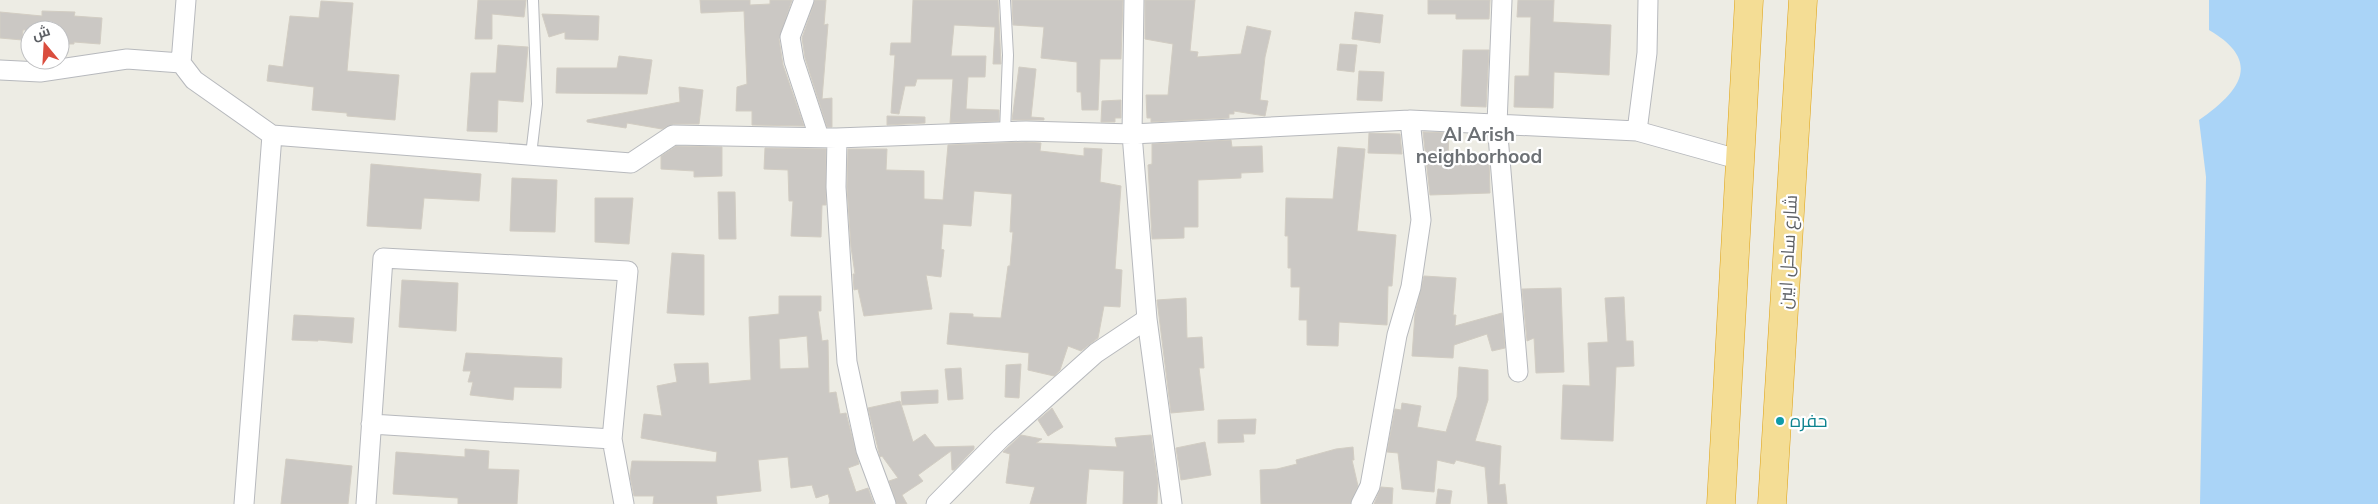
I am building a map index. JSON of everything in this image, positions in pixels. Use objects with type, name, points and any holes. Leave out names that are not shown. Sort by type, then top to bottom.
[{"type":"highway","points":[[1721,504],[1749,0]]},
{"type":"highway","name":"شارع ساحل ابين","points":[[1772,504],[1803,0]]},
{"type":"street","points":[[186,0],[181,63],[194,80],[272,135],[631,163],[672,135],[828,137],[1005,132],[1132,134],[1410,120],[1637,131],[1741,160]]},
{"type":"street","points":[[804,0],[790,37],[794,61],[828,137],[836,187],[847,362],[866,450],[886,504]]},
{"type":"street","points":[[1134,0],[1132,134],[1147,319],[1172,504]]},
{"type":"street","points":[[1502,0],[1497,124],[1518,372]]},
{"type":"street","points":[[1637,131],[1647,53],[1648,0]]},
{"type":"street","points":[[0,70],[40,72],[127,60],[181,63]]},
{"type":"street","points":[[1361,504],[1370,486],[1397,335],[1412,287],[1421,220],[1410,120]]},
{"type":"street","points":[[244,504],[272,135]]},
{"type":"street","points":[[366,504],[383,258],[628,271],[612,438],[624,504]]},
{"type":"street","points":[[936,504],[1000,438],[1096,353],[1147,319]]},
{"type":"street","points":[[371,424],[612,438]]},
{"type":"lane","points":[[531,155],[537,104],[534,0]]},
{"type":"lane","points":[[1005,0],[1008,55],[1005,132]]},
{"type":"water","points":[[2209,0],[2378,0],[2378,504],[2200,504],[2206,177],[2199,120],[2225,99],[2234,88],[2240,76],[2241,65],[2236,54],[2226,42],[2209,30]]},
{"type":"building","points":[[478,0],[526,0],[524,17],[492,14],[492,39],[475,39]]},
{"type":"building","points":[[700,0],[750,0],[750,5],[770,4],[770,0],[792,0],[779,39],[783,65],[804,126],[752,125],[752,111],[736,111],[737,87],[747,84],[744,11],[701,13]]},
{"type":"building","points":[[815,0],[826,0],[824,25],[828,24],[822,99],[832,98],[832,127],[827,127],[805,58],[802,38]]},
{"type":"building","points":[[913,0],[998,0],[1001,64],[993,64],[995,27],[954,25],[951,56],[986,56],[985,77],[968,77],[966,109],[999,110],[999,121],[950,123],[953,79],[917,79],[915,86],[905,86],[899,114],[891,113],[895,55],[890,55],[891,43],[911,43]]},
{"type":"building","points":[[1012,0],[1123,0],[1121,59],[1100,59],[1098,110],[1082,110],[1081,92],[1077,92],[1077,62],[1041,58],[1044,27],[1013,25]]},
{"type":"building","points":[[1145,0],[1195,0],[1190,51],[1198,52],[1197,57],[1241,54],[1247,26],[1271,31],[1265,57],[1260,100],[1268,101],[1265,116],[1234,111],[1234,114],[1229,114],[1229,118],[1151,122],[1151,118],[1147,118],[1146,95],[1168,95],[1173,44],[1145,39]]},
{"type":"building","points":[[1428,0],[1490,0],[1489,19],[1456,19],[1456,14],[1428,14]]},
{"type":"building","points":[[1518,0],[1554,0],[1553,22],[1611,25],[1609,75],[1554,72],[1553,108],[1514,107],[1515,76],[1529,76],[1531,17],[1517,17]]},
{"type":"building","points":[[321,1],[353,3],[347,71],[399,75],[395,120],[347,116],[347,113],[312,110],[314,87],[267,81],[269,65],[283,67],[290,16],[319,18]]},
{"type":"building","points":[[42,11],[75,12],[74,16],[102,18],[100,44],[74,42],[74,44],[70,44],[70,20],[20,20],[20,40],[0,38],[0,12],[42,16]]},
{"type":"building","points":[[1355,12],[1383,15],[1380,43],[1352,39]]},
{"type":"building","points":[[542,14],[599,16],[598,40],[565,39],[565,32],[549,37]]},
{"type":"building","points":[[1340,44],[1357,45],[1354,72],[1337,70]]},
{"type":"building","points":[[498,45],[528,47],[523,102],[498,100],[497,132],[467,131],[471,73],[496,73]]},
{"type":"building","points":[[1463,50],[1489,50],[1486,107],[1461,106]]},
{"type":"building","points":[[619,56],[652,60],[647,94],[556,93],[557,68],[617,68]]},
{"type":"building","points":[[1019,67],[1036,69],[1031,117],[1044,118],[1044,120],[1012,120]]},
{"type":"building","points":[[1359,71],[1384,72],[1382,101],[1357,100]]},
{"type":"building","points":[[679,87],[703,90],[699,124],[673,124],[662,129],[627,123],[626,128],[587,122],[587,120],[680,102]]},
{"type":"building","points":[[1121,100],[1121,118],[1115,118],[1115,122],[1101,122],[1102,101]]},
{"type":"building","points":[[887,116],[925,117],[925,123],[887,125]]},
{"type":"building","points":[[1423,132],[1449,133],[1448,157],[1489,157],[1490,193],[1430,195]]},
{"type":"building","points":[[1369,133],[1400,134],[1402,154],[1368,153]]},
{"type":"building","points":[[1231,140],[1232,147],[1262,146],[1263,172],[1241,173],[1241,178],[1198,180],[1198,227],[1184,227],[1184,238],[1152,239],[1148,165],[1152,164],[1152,144]]},
{"type":"building","points":[[1041,143],[1040,151],[1084,156],[1084,148],[1102,149],[1100,182],[1121,186],[1115,269],[1122,270],[1120,307],[1104,306],[1098,338],[1081,351],[1068,346],[1060,370],[1054,376],[1028,370],[1029,353],[947,344],[950,313],[973,314],[973,317],[1001,318],[1008,266],[1010,266],[1013,232],[1010,232],[1012,194],[974,191],[971,226],[943,224],[941,249],[944,250],[941,277],[926,275],[932,309],[864,316],[858,289],[854,290],[853,274],[855,274],[851,247],[847,187],[848,149],[887,149],[886,170],[924,171],[924,199],[943,200],[948,145]]},
{"type":"building","points":[[676,146],[722,147],[722,176],[694,177],[694,171],[661,169],[661,156]]},
{"type":"building","points":[[1338,147],[1365,149],[1357,231],[1396,235],[1392,286],[1388,286],[1387,325],[1339,322],[1338,346],[1307,345],[1307,320],[1299,320],[1300,287],[1291,287],[1291,268],[1288,268],[1288,236],[1285,236],[1286,198],[1333,199]]},
{"type":"building","points":[[765,148],[826,149],[826,205],[822,205],[821,237],[791,236],[793,201],[789,201],[788,170],[764,169]]},
{"type":"building","points":[[371,164],[481,174],[479,201],[424,198],[421,229],[367,226]]},
{"type":"building","points":[[512,178],[557,180],[555,232],[510,231]]},
{"type":"building","points":[[718,192],[735,192],[736,239],[719,239]]},
{"type":"building","points":[[595,198],[633,198],[629,244],[595,242]]},
{"type":"building","points":[[672,253],[704,255],[704,315],[667,313]]},
{"type":"building","points":[[1424,276],[1456,278],[1453,315],[1456,315],[1455,326],[1502,313],[1505,348],[1492,351],[1487,334],[1454,345],[1453,358],[1412,356],[1415,314]]},
{"type":"building","points":[[402,280],[458,283],[456,331],[399,327]]},
{"type":"building","points":[[1561,288],[1564,372],[1536,373],[1534,338],[1527,341],[1522,289]]},
{"type":"building","points":[[779,296],[821,296],[821,311],[818,311],[822,341],[828,340],[829,393],[836,392],[840,414],[846,413],[859,464],[848,468],[856,492],[868,488],[874,504],[829,504],[828,494],[816,498],[812,485],[791,488],[788,457],[758,460],[761,491],[716,496],[717,504],[653,504],[654,496],[634,496],[630,476],[632,461],[716,462],[717,452],[641,438],[644,414],[662,416],[657,386],[677,382],[674,364],[708,363],[709,384],[751,380],[749,317],[779,314]],"holes":[[[807,336],[809,368],[780,369],[779,339]]]},
{"type":"building","points":[[1624,297],[1626,341],[1633,341],[1634,366],[1616,367],[1613,441],[1561,439],[1563,385],[1590,386],[1588,343],[1608,342],[1605,298]]},
{"type":"building","points":[[1186,298],[1187,338],[1202,337],[1204,368],[1199,368],[1204,410],[1171,413],[1157,300]]},
{"type":"building","points":[[294,315],[354,318],[352,343],[292,340]]},
{"type":"building","points":[[466,353],[562,358],[561,388],[514,387],[513,400],[470,395],[473,382],[468,382],[471,371],[463,371]]},
{"type":"building","points":[[1021,364],[1019,398],[1005,397],[1006,365]]},
{"type":"building","points":[[1459,367],[1488,370],[1488,400],[1475,441],[1501,446],[1499,485],[1505,484],[1507,504],[1488,504],[1485,467],[1456,460],[1454,464],[1437,460],[1434,492],[1402,489],[1398,453],[1387,452],[1395,409],[1401,410],[1402,403],[1421,406],[1417,427],[1446,432],[1457,397]]},
{"type":"building","points":[[961,368],[963,399],[948,400],[945,369]]},
{"type":"building","points":[[938,390],[938,403],[902,405],[901,392]]},
{"type":"building","points":[[900,401],[913,442],[925,434],[935,447],[974,446],[974,449],[954,470],[952,470],[951,451],[918,475],[923,481],[902,495],[907,504],[897,504],[889,481],[898,478],[882,456],[880,457],[868,408]]},
{"type":"building","points":[[1052,408],[1063,427],[1048,436],[1038,420]]},
{"type":"building","points":[[1256,419],[1255,434],[1243,434],[1244,442],[1218,443],[1218,420]]},
{"type":"building","points":[[1021,435],[1042,439],[1036,443],[1117,447],[1115,438],[1151,435],[1158,483],[1157,504],[1123,504],[1124,471],[1089,469],[1086,504],[1030,504],[1035,487],[1006,483],[1010,454],[1003,452]]},
{"type":"building","points":[[1205,442],[1211,475],[1181,480],[1176,448]]},
{"type":"building","points":[[1353,447],[1354,460],[1352,460],[1358,486],[1350,504],[1261,504],[1260,470],[1277,469],[1297,464],[1296,460],[1336,449]]},
{"type":"building","points":[[465,449],[489,451],[488,469],[519,470],[517,504],[458,504],[458,498],[393,494],[396,452],[465,457]]},
{"type":"building","points":[[286,459],[352,466],[348,504],[281,504]]},
{"type":"building","points":[[1381,487],[1393,488],[1392,504],[1374,504]]},
{"type":"building","points":[[1438,489],[1452,491],[1450,504],[1436,504]]},
{"type":"place","name":"حفره","points":[[1780,421]]},
{"type":"district","name":"Al Arish neighborhood","points":[[1479,145]]}]
